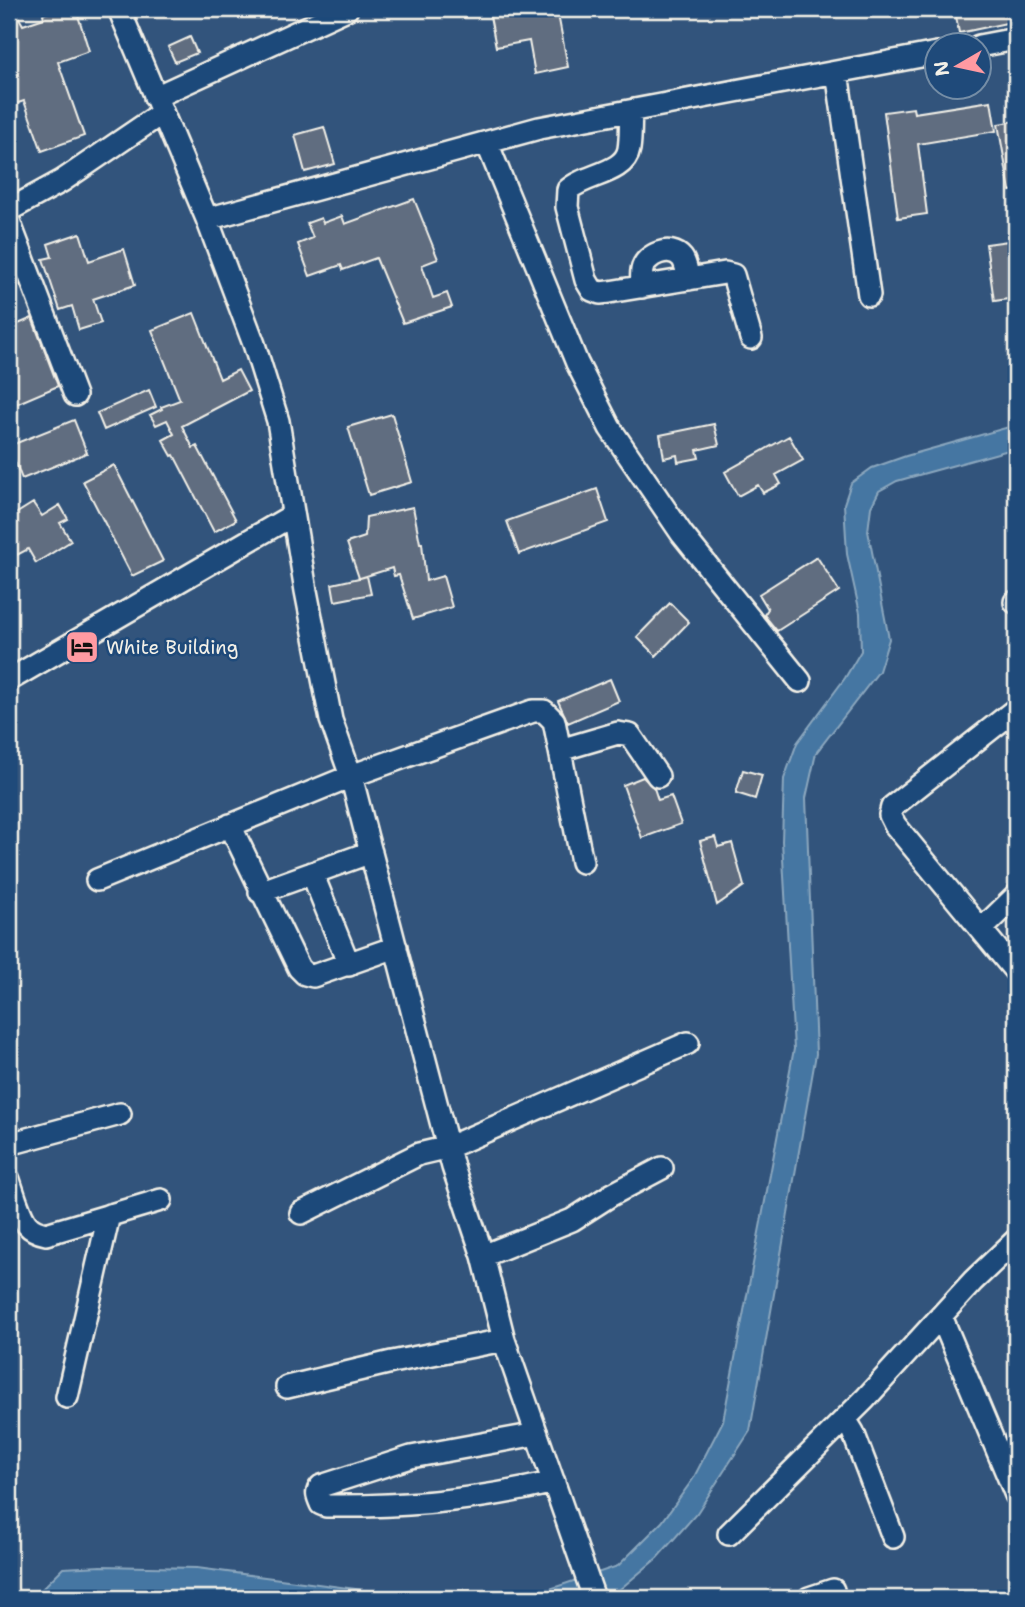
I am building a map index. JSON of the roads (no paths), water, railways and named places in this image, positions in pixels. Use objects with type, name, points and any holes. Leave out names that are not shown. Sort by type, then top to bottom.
[{"type":"street","points":[[119,9],[207,219],[254,344],[278,421],[331,720],[351,776],[449,1147],[483,1256],[504,1340],[594,1598]]},
{"type":"street","points":[[9,210],[62,181],[158,105],[347,9]]},
{"type":"street","points":[[993,43],[1016,38]]},
{"type":"street","points":[[207,219],[539,128],[923,56]]},
{"type":"street","points":[[837,72],[869,295]]},
{"type":"street","points":[[631,111],[629,151],[625,162],[577,181],[568,190],[567,206],[586,280],[592,290],[600,293],[725,273],[733,275],[751,338]]},
{"type":"street","points":[[487,143],[576,363],[610,428],[682,534],[800,681]]},
{"type":"street","points":[[9,221],[75,395]]},
{"type":"street","points":[[642,287],[642,269],[646,262],[664,251],[674,251],[683,259],[689,279]]},
{"type":"street","points":[[9,680],[293,515]]},
{"type":"street","points":[[1016,709],[892,807],[890,815],[895,825],[1016,971]]},
{"type":"street","points":[[97,880],[351,776],[533,711],[544,711],[554,721],[582,862]]},
{"type":"street","points":[[560,750],[618,733],[630,735],[658,776]]},
{"type":"street","points":[[230,825],[260,892],[299,968],[305,974],[313,976],[396,947]]},
{"type":"street","points":[[260,892],[371,852]]},
{"type":"street","points":[[312,873],[349,965]]},
{"type":"street","points":[[982,929],[1016,896]]},
{"type":"street","points":[[301,1213],[419,1154],[449,1147],[688,1043]]},
{"type":"street","points":[[9,1144],[120,1114]]},
{"type":"street","points":[[483,1256],[572,1220],[611,1195],[662,1168]]},
{"type":"street","points":[[9,1180],[13,1203],[24,1222],[34,1232],[46,1234],[161,1200]]},
{"type":"street","points":[[67,1397],[109,1215]]},
{"type":"street","points":[[729,1534],[845,1419],[973,1281],[1016,1240]]},
{"type":"street","points":[[941,1316],[1016,1495]]},
{"type":"street","points":[[287,1387],[392,1362],[504,1340]]},
{"type":"street","points":[[845,1419],[853,1432],[892,1537]]},
{"type":"street","points":[[537,1434],[411,1458],[321,1486],[317,1495],[321,1504],[326,1506],[433,1504],[516,1492],[554,1482]]},
{"type":"street","points":[[809,1598],[833,1590]]},
{"type":"water","points":[[1016,425],[1016,448],[897,481],[879,491],[871,507],[868,531],[889,639],[879,671],[816,753],[806,798],[816,1054],[750,1431],[697,1513],[657,1558],[619,1590],[603,1598],[162,1598],[75,1590],[55,1598],[33,1598],[63,1568],[101,1566],[197,1568],[416,1597],[550,1589],[618,1566],[662,1522],[693,1479],[723,1421],[794,1049],[782,841],[784,779],[797,743],[845,678],[861,651],[860,613],[847,554],[844,504],[851,483],[872,468]]},
{"type":"place","name":"White Building","points":[[82,647]]}]
